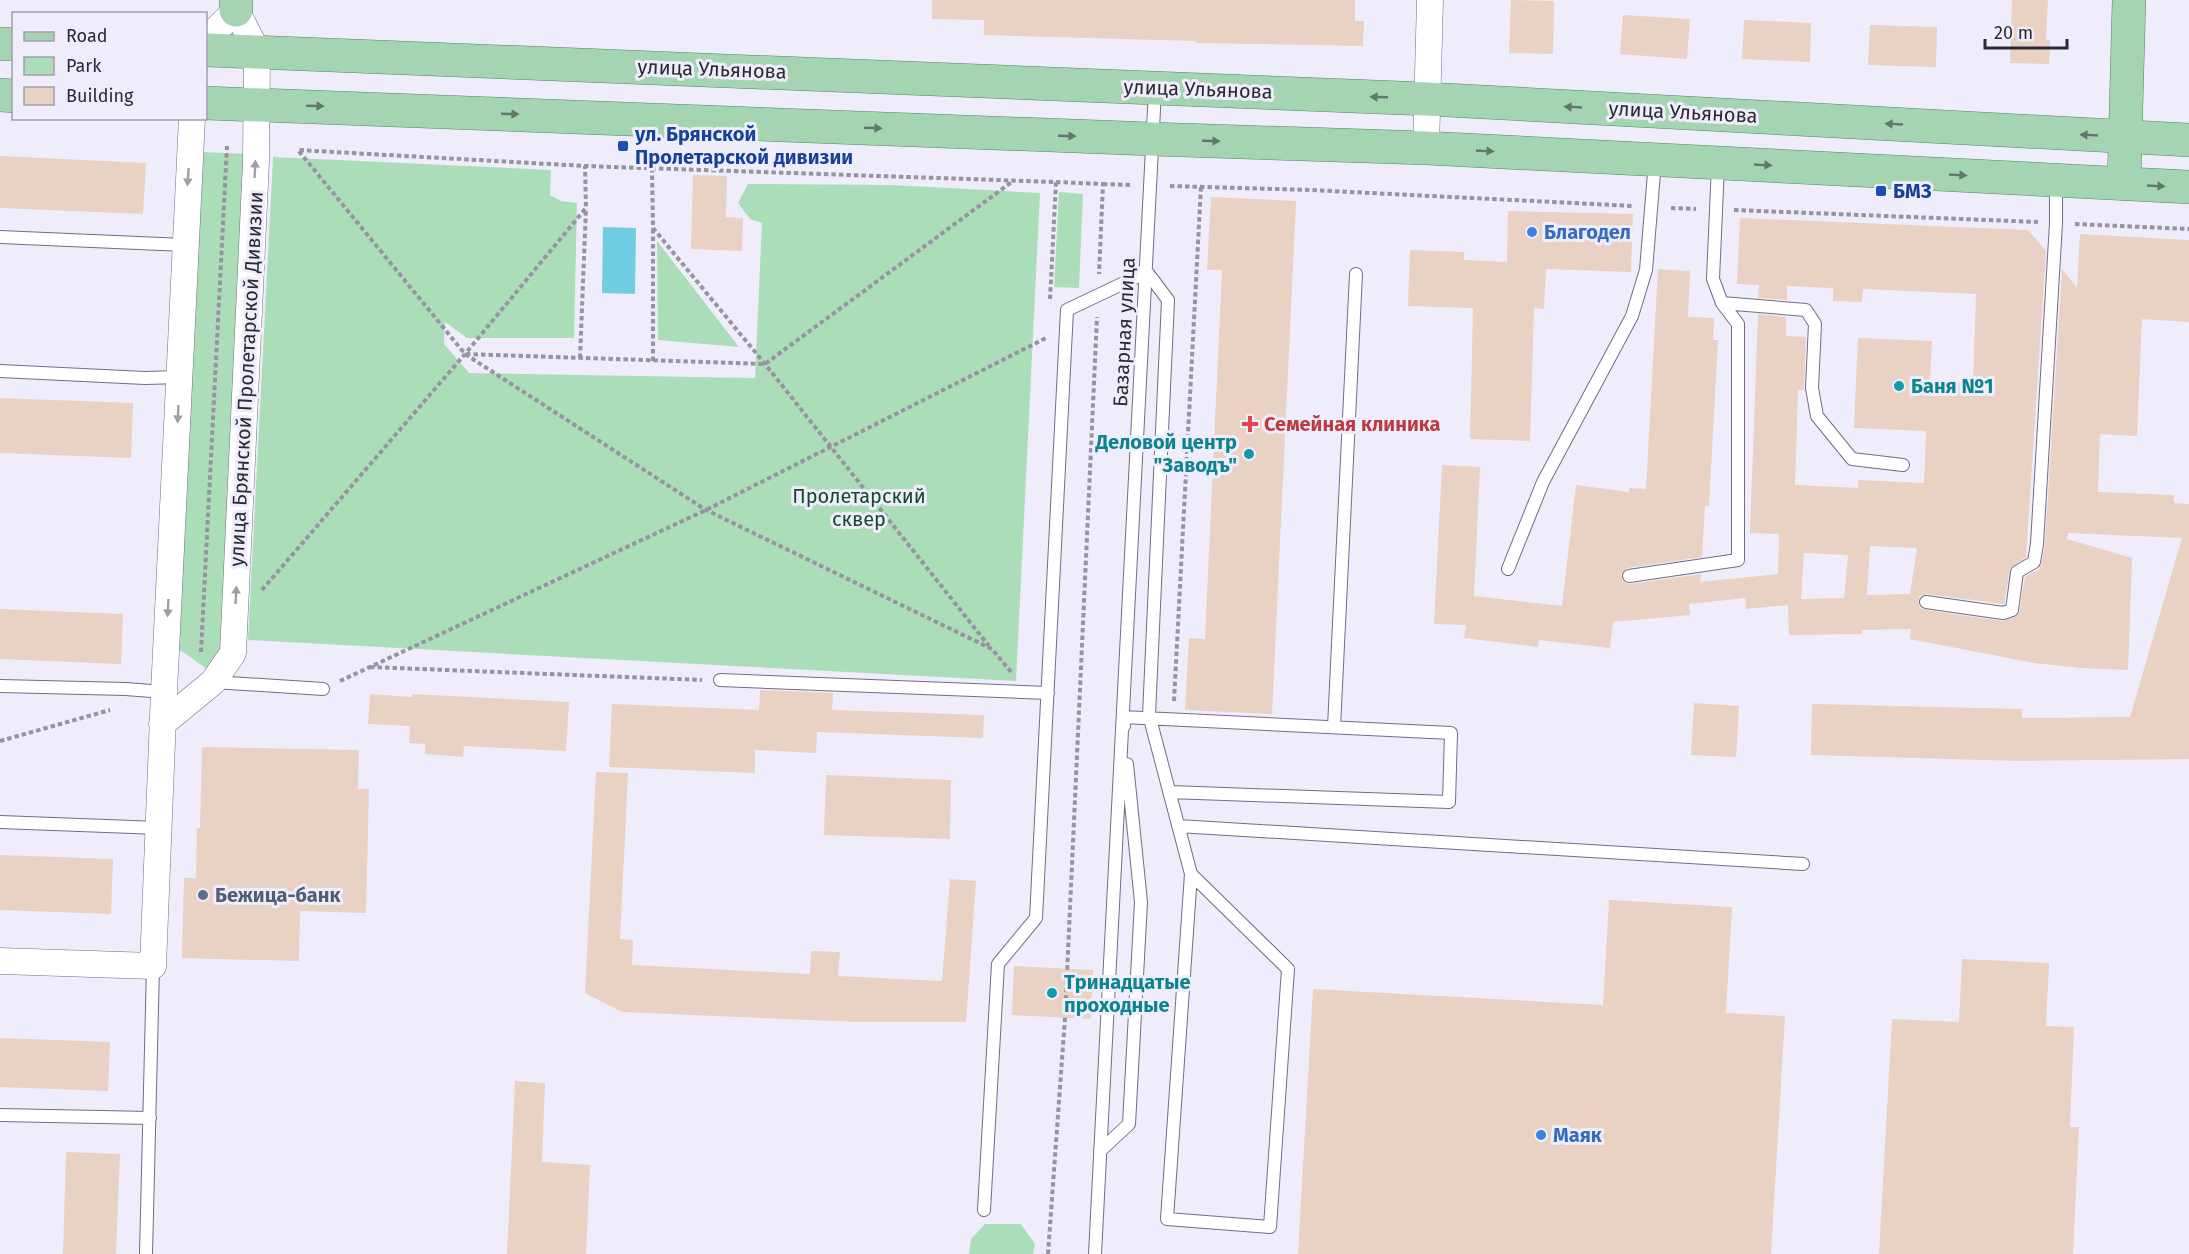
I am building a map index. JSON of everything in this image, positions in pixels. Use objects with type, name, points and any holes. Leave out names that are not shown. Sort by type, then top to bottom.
[{"type":"main road","points":[[2124,184],[2129,0]]},
{"type":"main road","name":"улица Ульянова","points":[[207,50],[1427,99],[2189,140]]},
{"type":"main road","points":[[207,103],[1426,148],[2189,188]]},
{"type":"street","points":[[1426,148],[1430,0]]},
{"type":"street","name":"улица Брянской Пролетарской Дивизии","points":[[162,724],[206,688],[233,653],[256,148],[257,51],[236,5],[207,39]]},
{"type":"street","points":[[0,960],[153,966],[184,245],[192,120]]},
{"type":"lane","name":"Базарная улица","points":[[1095,1254],[1155,87]]},
{"type":"lane","points":[[1508,569],[1543,482],[1632,316],[1646,270],[1655,160]]},
{"type":"lane","points":[[1629,576],[1738,560],[1738,324],[1722,303],[1713,279],[1718,162]]},
{"type":"lane","points":[[1926,602],[2003,614],[2012,610],[2018,572],[2034,562],[2037,544],[2055,235],[2056,180]]},
{"type":"lane","points":[[0,237],[184,245]]},
{"type":"lane","points":[[984,1210],[998,964],[1036,918],[1067,310],[1147,272],[1168,300],[1150,719],[1191,874],[1167,1219],[1270,1227],[1288,969],[1191,874]]},
{"type":"lane","points":[[1335,727],[1356,274]]},
{"type":"lane","points":[[1722,303],[1806,310],[1815,324],[1812,388],[1817,416],[1852,459],[1903,465]]},
{"type":"lane","points":[[0,371],[145,378],[180,377]]},
{"type":"lane","points":[[720,680],[1048,693]]},
{"type":"lane","points":[[0,686],[164,692]]},
{"type":"lane","points":[[206,688],[323,689]]},
{"type":"lane","points":[[1100,1151],[1129,1124],[1137,984],[1141,902],[1123,717],[1451,733],[1449,802],[1170,792]]},
{"type":"lane","points":[[0,822],[159,828]]},
{"type":"lane","points":[[1178,826],[1803,864]]},
{"type":"lane","points":[[146,1254],[153,966]]},
{"type":"lane","points":[[0,1115],[150,1118]]},
{"type":"path","points":[[206,688],[227,146]]},
{"type":"path","points":[[992,649],[706,510],[465,354],[297,150],[585,166],[1104,184],[1098,295]]},
{"type":"path","points":[[580,358],[586,208],[585,166]]},
{"type":"path","points":[[652,168],[653,361]]},
{"type":"path","points":[[465,354],[765,364],[1013,180]]},
{"type":"path","points":[[1050,301],[1056,182]]},
{"type":"path","points":[[1173,720],[1201,186]]},
{"type":"path","points":[[234,622],[465,354],[586,208]]},
{"type":"path","points":[[652,228],[765,364],[1028,692]]},
{"type":"path","points":[[1048,1254],[1065,1018],[1098,312],[1066,328]]},
{"type":"path","points":[[323,689],[706,510],[1048,337],[1047,349]]},
{"type":"path","points":[[370,667],[720,680]]},
{"type":"path","points":[[0,741],[114,708]]},
{"type":"green space","points":[[201,152],[249,154],[224,651],[210,671],[174,646]]},
{"type":"green space","name":"Пролетарский сквер","points":[[273,157],[551,170],[550,195],[561,201],[577,203],[574,338],[467,338],[445,322],[444,344],[469,373],[755,378],[762,223],[750,219],[738,203],[748,184],[893,185],[1040,193],[1016,681],[248,640]]},
{"type":"green space","points":[[1059,192],[1083,194],[1079,288],[1054,287]]},
{"type":"green space","points":[[657,241],[739,347],[658,340]]},
{"type":"green space","points":[[985,1224],[1021,1224],[1035,1244],[1033,1254],[969,1254],[971,1239]]},
{"type":"water","points":[[603,227],[636,228],[635,294],[602,293]]},
{"type":"building","points":[[932,0],[1355,0],[1355,21],[1364,21],[1363,46],[1196,43],[1196,41],[984,35],[984,20],[932,19]]},
{"type":"building","points":[[1511,0],[1554,1],[1553,54],[1509,53]]},
{"type":"building","points":[[2012,0],[2048,0],[2046,40],[2050,40],[2049,64],[2010,63]]},
{"type":"building","points":[[1623,15],[1690,19],[1687,59],[1620,54]]},
{"type":"building","points":[[1744,20],[1811,23],[1810,62],[1742,59]]},
{"type":"building","points":[[1870,25],[1937,27],[1936,67],[1868,65]]},
{"type":"building","points":[[0,156],[146,163],[143,214],[0,208]]},
{"type":"building","points":[[693,175],[727,176],[726,217],[743,218],[742,251],[691,249]]},
{"type":"building","name":"Деловой центр \"Заводъ\"","points":[[1211,197],[1296,201],[1272,714],[1185,710],[1189,638],[1205,639],[1222,270],[1207,270]]},
{"type":"building","points":[[1508,211],[1633,214],[1631,272],[1546,269],[1544,309],[1534,308],[1530,441],[1470,439],[1473,308],[1408,306],[1410,250],[1464,252],[1464,260],[1507,262]]},
{"type":"building","points":[[1740,218],[2028,230],[2046,251],[2026,557],[2010,568],[2004,604],[1927,594],[1920,596],[1918,601],[1920,608],[1925,610],[2002,621],[2019,615],[2025,577],[2039,569],[2042,563],[2062,269],[2077,288],[2080,234],[2189,240],[2189,322],[2142,319],[2137,436],[2100,434],[2098,492],[2174,495],[2174,503],[2189,504],[2189,759],[2021,761],[1811,755],[1812,704],[2022,709],[2022,718],[2130,717],[2182,538],[2068,533],[2067,539],[2132,558],[2128,670],[2034,663],[1910,639],[1911,629],[1862,630],[1862,634],[1789,635],[1788,605],[1746,609],[1745,598],[1689,604],[1690,615],[1613,622],[1610,648],[1539,640],[1538,647],[1464,638],[1466,625],[1434,624],[1442,465],[1480,467],[1474,596],[1562,606],[1576,485],[1629,492],[1629,488],[1646,489],[1658,269],[1690,271],[1688,317],[1714,318],[1713,340],[1718,340],[1709,506],[1705,506],[1702,557],[1627,568],[1621,574],[1623,582],[1630,584],[1701,574],[1700,582],[1778,574],[1779,534],[1750,533],[1758,314],[1786,317],[1786,336],[1806,337],[1804,390],[1798,390],[1795,485],[1858,488],[1858,480],[1924,483],[1926,431],[1854,428],[1858,338],[1932,341],[1930,381],[1973,383],[1976,294],[1863,289],[1862,302],[1833,301],[1833,288],[1787,286],[1787,300],[1758,298],[1759,285],[1737,284]],"holes":[[[1870,546],[1917,548],[1910,594],[1867,595]],[[1804,553],[1848,555],[1844,598],[1801,599]]]},
{"type":"building","points":[[0,398],[133,403],[131,458],[0,453]]},
{"type":"building","points":[[0,609],[123,614],[121,664],[0,659]]},
{"type":"building","points":[[760,690],[833,693],[832,710],[984,715],[983,738],[817,732],[816,753],[755,750],[755,773],[609,767],[612,704],[759,710]]},
{"type":"building","points":[[370,694],[569,702],[566,751],[464,746],[463,757],[425,754],[425,744],[409,743],[410,726],[368,724]]},
{"type":"building","points":[[1694,703],[1739,706],[1736,757],[1691,755]]},
{"type":"building","points":[[202,747],[359,750],[358,789],[369,789],[366,913],[300,911],[299,961],[182,958],[184,878],[196,878]]},
{"type":"building","points":[[596,772],[628,773],[620,939],[633,940],[632,965],[810,974],[811,951],[840,952],[838,976],[942,981],[950,879],[976,881],[966,1022],[858,1022],[622,1012],[585,993]]},
{"type":"building","points":[[826,775],[951,780],[950,839],[824,835]]},
{"type":"building","points":[[0,855],[113,859],[111,914],[0,910]]},
{"type":"building","name":"Маяк","points":[[1609,900],[1732,907],[1726,1013],[1785,1016],[1771,1254],[1298,1254],[1313,989],[1603,1005]]},
{"type":"building","points":[[1962,959],[2049,963],[2046,1026],[2074,1027],[2070,1127],[2079,1127],[2073,1254],[1879,1254],[1892,1019],[1959,1022]]},
{"type":"building","name":"Тринадцатые проходные","points":[[1014,966],[1093,970],[1091,1019],[1012,1015]]},
{"type":"building","points":[[0,1038],[110,1042],[108,1091],[0,1087]]},
{"type":"building","points":[[515,1081],[545,1083],[542,1162],[590,1165],[586,1254],[507,1254]]},
{"type":"building","points":[[66,1152],[120,1154],[116,1254],[63,1254]]},
{"type":"place","name":"ул. Брянской Пролетарской дивизии","points":[[623,146]]},
{"type":"place","name":"БМЗ","points":[[1881,191]]},
{"type":"place","name":"Благодел","points":[[1532,232]]},
{"type":"place","name":"Баня №1","points":[[1899,386]]},
{"type":"place","name":"Семейная клиника","points":[[1250,424]]},
{"type":"place","name":"Деловой центр \"Заводъ\"","points":[[1249,454]]},
{"type":"place","name":"Бежица-банк","points":[[203,895]]},
{"type":"place","name":"Тринадцатые проходные","points":[[1052,993]]},
{"type":"place","name":"Маяк","points":[[1541,1135]]}]
